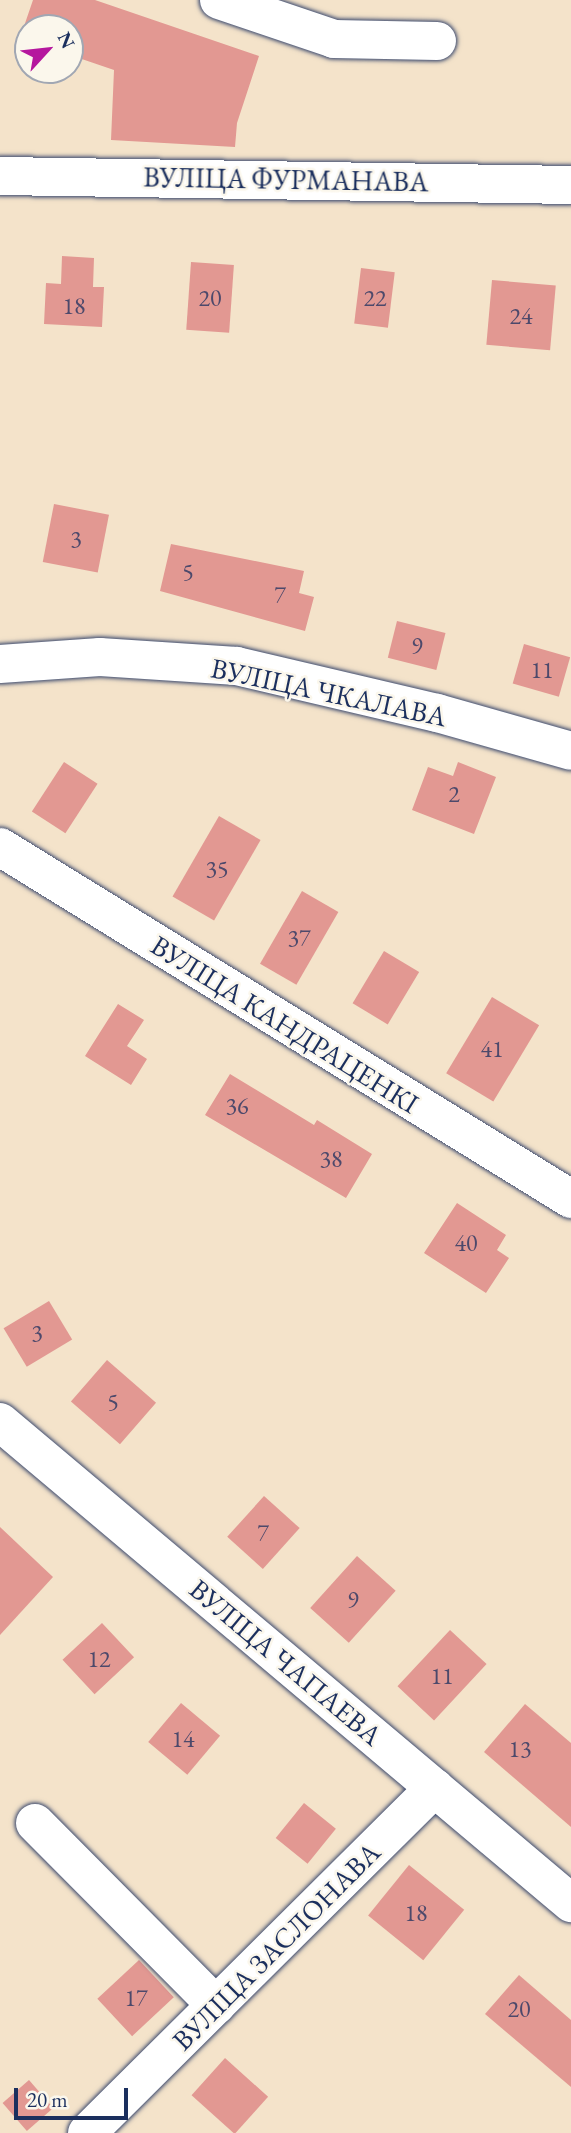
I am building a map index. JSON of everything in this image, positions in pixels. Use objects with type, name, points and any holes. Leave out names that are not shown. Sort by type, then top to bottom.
[{"type":"street","points":[[219,0],[298,13],[334,39],[438,41]]},
{"type":"street","name":"ВУЛІЦА ФУРМАНАВА","points":[[0,176],[571,185]]},
{"type":"street","name":"ВУЛІЦА ЧКАЛАВА","points":[[0,664],[100,657],[237,666],[437,713],[571,751]]},
{"type":"street","name":"ВУЛІЦА КАНДРАЦЕНКІ","points":[[0,847],[571,1199]]},
{"type":"street","name":"ВУЛІЦА ЧАПАЕВА","points":[[0,1422],[571,1903]]},
{"type":"street","name":"ВУЛІЦА ЗАСЛОНАВА","points":[[87,2133],[435,1788]]},
{"type":"street","points":[[35,1824],[216,2005]]},
{"type":"building","points":[[33,0],[95,0],[259,56],[237,123],[235,147],[111,140],[114,70],[84,60],[84,14],[28,14]]},
{"type":"building","points":[[62,256],[94,258],[93,287],[104,287],[102,327],[44,324],[46,283],[61,284]]},
{"type":"building","points":[[191,262],[234,265],[229,333],[186,330]]},
{"type":"building","points":[[361,268],[395,272],[388,328],[354,324]]},
{"type":"building","points":[[492,280],[556,286],[550,350],[486,345]]},
{"type":"building","points":[[54,504],[109,515],[98,573],[43,562]]},
{"type":"building","points":[[171,544],[304,571],[299,593],[314,597],[305,631],[160,591]]},
{"type":"building","points":[[397,621],[446,633],[436,670],[388,658]]},
{"type":"building","points":[[524,644],[570,657],[559,697],[513,683]]},
{"type":"building","points":[[64,762],[98,784],[65,833],[32,811]]},
{"type":"building","points":[[458,762],[496,777],[474,834],[412,810],[428,767],[453,776]]},
{"type":"building","points":[[219,816],[261,840],[214,921],[172,897]]},
{"type":"building","points":[[302,891],[338,912],[296,985],[260,964]]},
{"type":"building","points":[[384,951],[419,972],[388,1024],[353,1003]]},
{"type":"building","points":[[492,997],[539,1025],[493,1102],[446,1073]]},
{"type":"building","points":[[118,1004],[144,1020],[127,1046],[147,1059],[131,1085],[85,1056]]},
{"type":"building","points":[[230,1074],[314,1125],[317,1120],[372,1154],[346,1198],[205,1115]]},
{"type":"building","points":[[457,1203],[506,1235],[497,1250],[509,1258],[486,1293],[424,1253]]},
{"type":"building","points":[[49,1301],[72,1340],[27,1367],[4,1328]]},
{"type":"building","points":[[107,1360],[156,1403],[120,1444],[71,1402]]},
{"type":"building","points":[[264,1496],[300,1528],[263,1569],[227,1537]]},
{"type":"building","points":[[0,1527],[53,1577],[0,1635]]},
{"type":"building","points":[[357,1556],[396,1591],[349,1643],[310,1608]]},
{"type":"building","points":[[102,1623],[134,1657],[95,1694],[63,1660]]},
{"type":"building","points":[[450,1630],[487,1664],[434,1720],[397,1686]]},
{"type":"building","points":[[181,1703],[220,1736],[187,1775],[148,1742]]},
{"type":"building","points":[[525,1704],[571,1743],[571,1827],[484,1752]]},
{"type":"building","points":[[304,1803],[336,1829],[308,1864],[276,1838]]},
{"type":"building","points":[[409,1865],[464,1910],[423,1960],[368,1916]]},
{"type":"building","points":[[139,1960],[174,1997],[132,2036],[97,1999]]},
{"type":"building","points":[[519,1975],[571,2020],[571,2087],[485,2014]]},
{"type":"building","points":[[225,2058],[268,2097],[234,2133],[192,2095]]},
{"type":"building","points":[[29,2080],[53,2108],[27,2131],[3,2103]]}]
